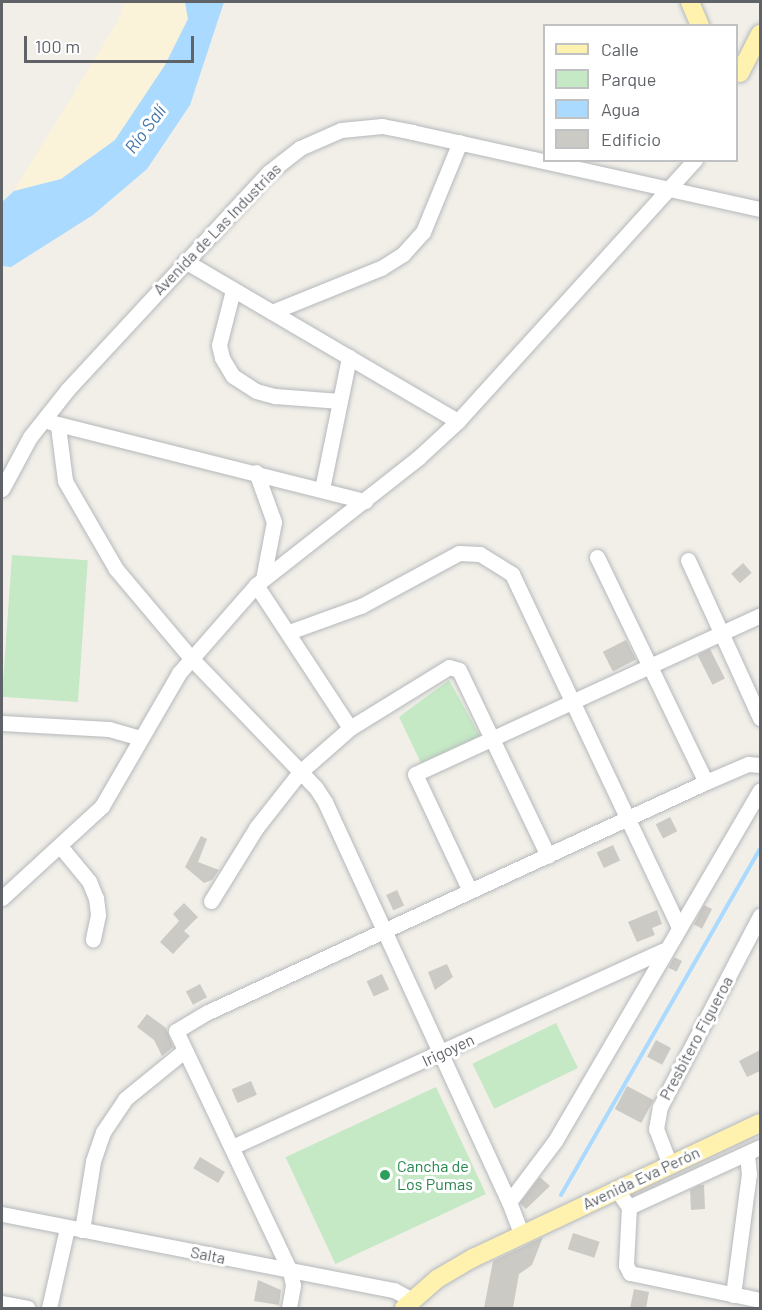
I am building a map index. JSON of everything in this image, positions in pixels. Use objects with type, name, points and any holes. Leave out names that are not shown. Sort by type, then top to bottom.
[{"type":"main road","points":[[690,2],[699,24]]},
{"type":"main road","points":[[738,75],[760,34]]},
{"type":"main road","points":[[738,75],[760,72]]},
{"type":"main road","name":"Avenida Eva Perón","points":[[408,1304],[436,1280],[521,1233],[760,1123]]},
{"type":"street","name":"Avenida de Las Industrias","points":[[2,489],[51,422],[185,261],[285,158],[341,130],[382,126],[543,160]]},
{"type":"street","points":[[272,312],[381,268],[403,254],[423,232],[460,142]]},
{"type":"street","name":"Avenida de Las Industrias","points":[[552,162],[760,209]]},
{"type":"street","points":[[2,898],[102,806],[191,658],[260,582],[365,501],[458,421],[693,162]]},
{"type":"street","points":[[185,261],[458,421]]},
{"type":"street","points":[[233,290],[219,345],[222,358],[233,376],[256,391],[275,396],[340,401]]},
{"type":"street","points":[[322,489],[349,357]]},
{"type":"street","points":[[365,501],[51,422],[65,481],[116,569],[191,658],[300,772],[325,802],[387,931],[521,1233]]},
{"type":"street","points":[[256,472],[274,522],[260,582],[350,728]]},
{"type":"street","points":[[290,632],[361,606],[459,554],[471,551],[502,567],[521,588],[679,927]]},
{"type":"street","points":[[597,557],[706,782]]},
{"type":"street","points":[[688,560],[760,718]]},
{"type":"street","points":[[470,891],[415,774],[760,615]]},
{"type":"street","points":[[211,901],[256,828],[300,772],[350,728],[449,667],[459,670],[548,855]]},
{"type":"street","points":[[2,723],[109,729],[141,738]]},
{"type":"street","points":[[289,1308],[293,1286],[290,1271],[176,1031],[208,1012],[706,782],[748,764],[760,765]]},
{"type":"street","points":[[509,1202],[555,1141],[663,951],[760,790]]},
{"type":"street","points":[[60,846],[89,881],[96,898],[98,915],[93,939]]},
{"type":"street","name":"Presbitero Figueroa","points":[[670,1165],[657,1129],[660,1107],[760,916]]},
{"type":"street","name":"Irigoyen","points":[[232,1147],[663,951]]},
{"type":"street","points":[[49,1308],[93,1161],[104,1132],[124,1099],[185,1050]]},
{"type":"street","points":[[700,1151],[712,1170]]},
{"type":"street","points":[[629,1207],[754,1151]]},
{"type":"street","points":[[733,1295],[754,1151]]},
{"type":"street","points":[[617,1190],[629,1207],[626,1265],[630,1273],[760,1300]]},
{"type":"street","name":"Salta","points":[[2,1214],[394,1290],[408,1304]]},
{"type":"street","points":[[2,1303],[28,1308]]},
{"type":"green space","points":[[12,555],[88,560],[78,702],[2,697]]},
{"type":"green space","points":[[449,680],[480,736],[421,763],[399,717]]},
{"type":"green space","points":[[556,1023],[578,1068],[494,1109],[472,1064]]},
{"type":"green space","name":"Cancha de Los Pumas","points":[[436,1087],[486,1194],[335,1264],[286,1157]]},
{"type":"sand","points":[[124,2],[185,2],[188,19],[165,65],[115,140],[61,179],[14,191],[118,21]]},
{"type":"water","name":"Río Salí","points":[[185,2],[224,2],[190,105],[147,169],[93,215],[11,267],[2,266],[2,202],[14,191],[61,179],[115,140],[165,65],[188,19]]},
{"type":"building","points":[[743,563],[752,573],[740,583],[731,574]]},
{"type":"building","points":[[626,640],[636,660],[613,671],[603,652]]},
{"type":"building","points":[[710,649],[725,678],[713,685],[698,655]]},
{"type":"building","points":[[670,817],[677,831],[663,839],[656,824]]},
{"type":"building","points":[[201,836],[207,839],[198,862],[219,870],[212,880],[204,883],[185,867]]},
{"type":"building","points":[[613,845],[620,860],[604,868],[597,853]]},
{"type":"building","points":[[397,890],[404,905],[393,910],[386,895]]},
{"type":"building","points":[[184,903],[198,917],[184,931],[190,936],[173,954],[160,942],[179,921],[173,914]]},
{"type":"building","points":[[704,905],[712,909],[702,929],[694,925]]},
{"type":"building","points":[[657,910],[662,924],[652,928],[655,935],[637,942],[628,922]]},
{"type":"building","points":[[674,957],[682,961],[677,972],[669,968]]},
{"type":"building","points":[[447,964],[453,977],[435,990],[428,972]]},
{"type":"building","points":[[382,974],[389,989],[374,997],[367,981]]},
{"type":"building","points":[[200,984],[207,997],[193,1005],[186,992]]},
{"type":"building","points":[[147,1014],[166,1028],[173,1047],[162,1056],[154,1040],[137,1027]]},
{"type":"building","points":[[656,1040],[671,1048],[662,1065],[647,1057]]},
{"type":"building","points":[[760,1050],[760,1071],[747,1077],[739,1061]]},
{"type":"building","points":[[251,1081],[257,1095],[238,1103],[232,1089]]},
{"type":"building","points":[[627,1086],[653,1100],[641,1123],[615,1109]]},
{"type":"building","points":[[200,1157],[225,1172],[218,1183],[193,1168]]},
{"type":"building","points":[[540,1177],[550,1186],[526,1209],[520,1203]]},
{"type":"building","points":[[704,1185],[705,1209],[691,1210],[690,1190]]},
{"type":"building","points":[[573,1233],[600,1242],[594,1258],[568,1249]]},
{"type":"building","points":[[543,1237],[532,1265],[519,1274],[513,1308],[484,1308],[493,1261]]},
{"type":"building","points":[[258,1280],[281,1290],[279,1305],[254,1301]]},
{"type":"building","points":[[634,1289],[649,1292],[646,1308],[630,1308]]},
{"type":"waterway","points":[[561,1195],[760,849]]},
{"type":"place","name":"Cancha de Los Pumas","points":[[385,1175]]}]
